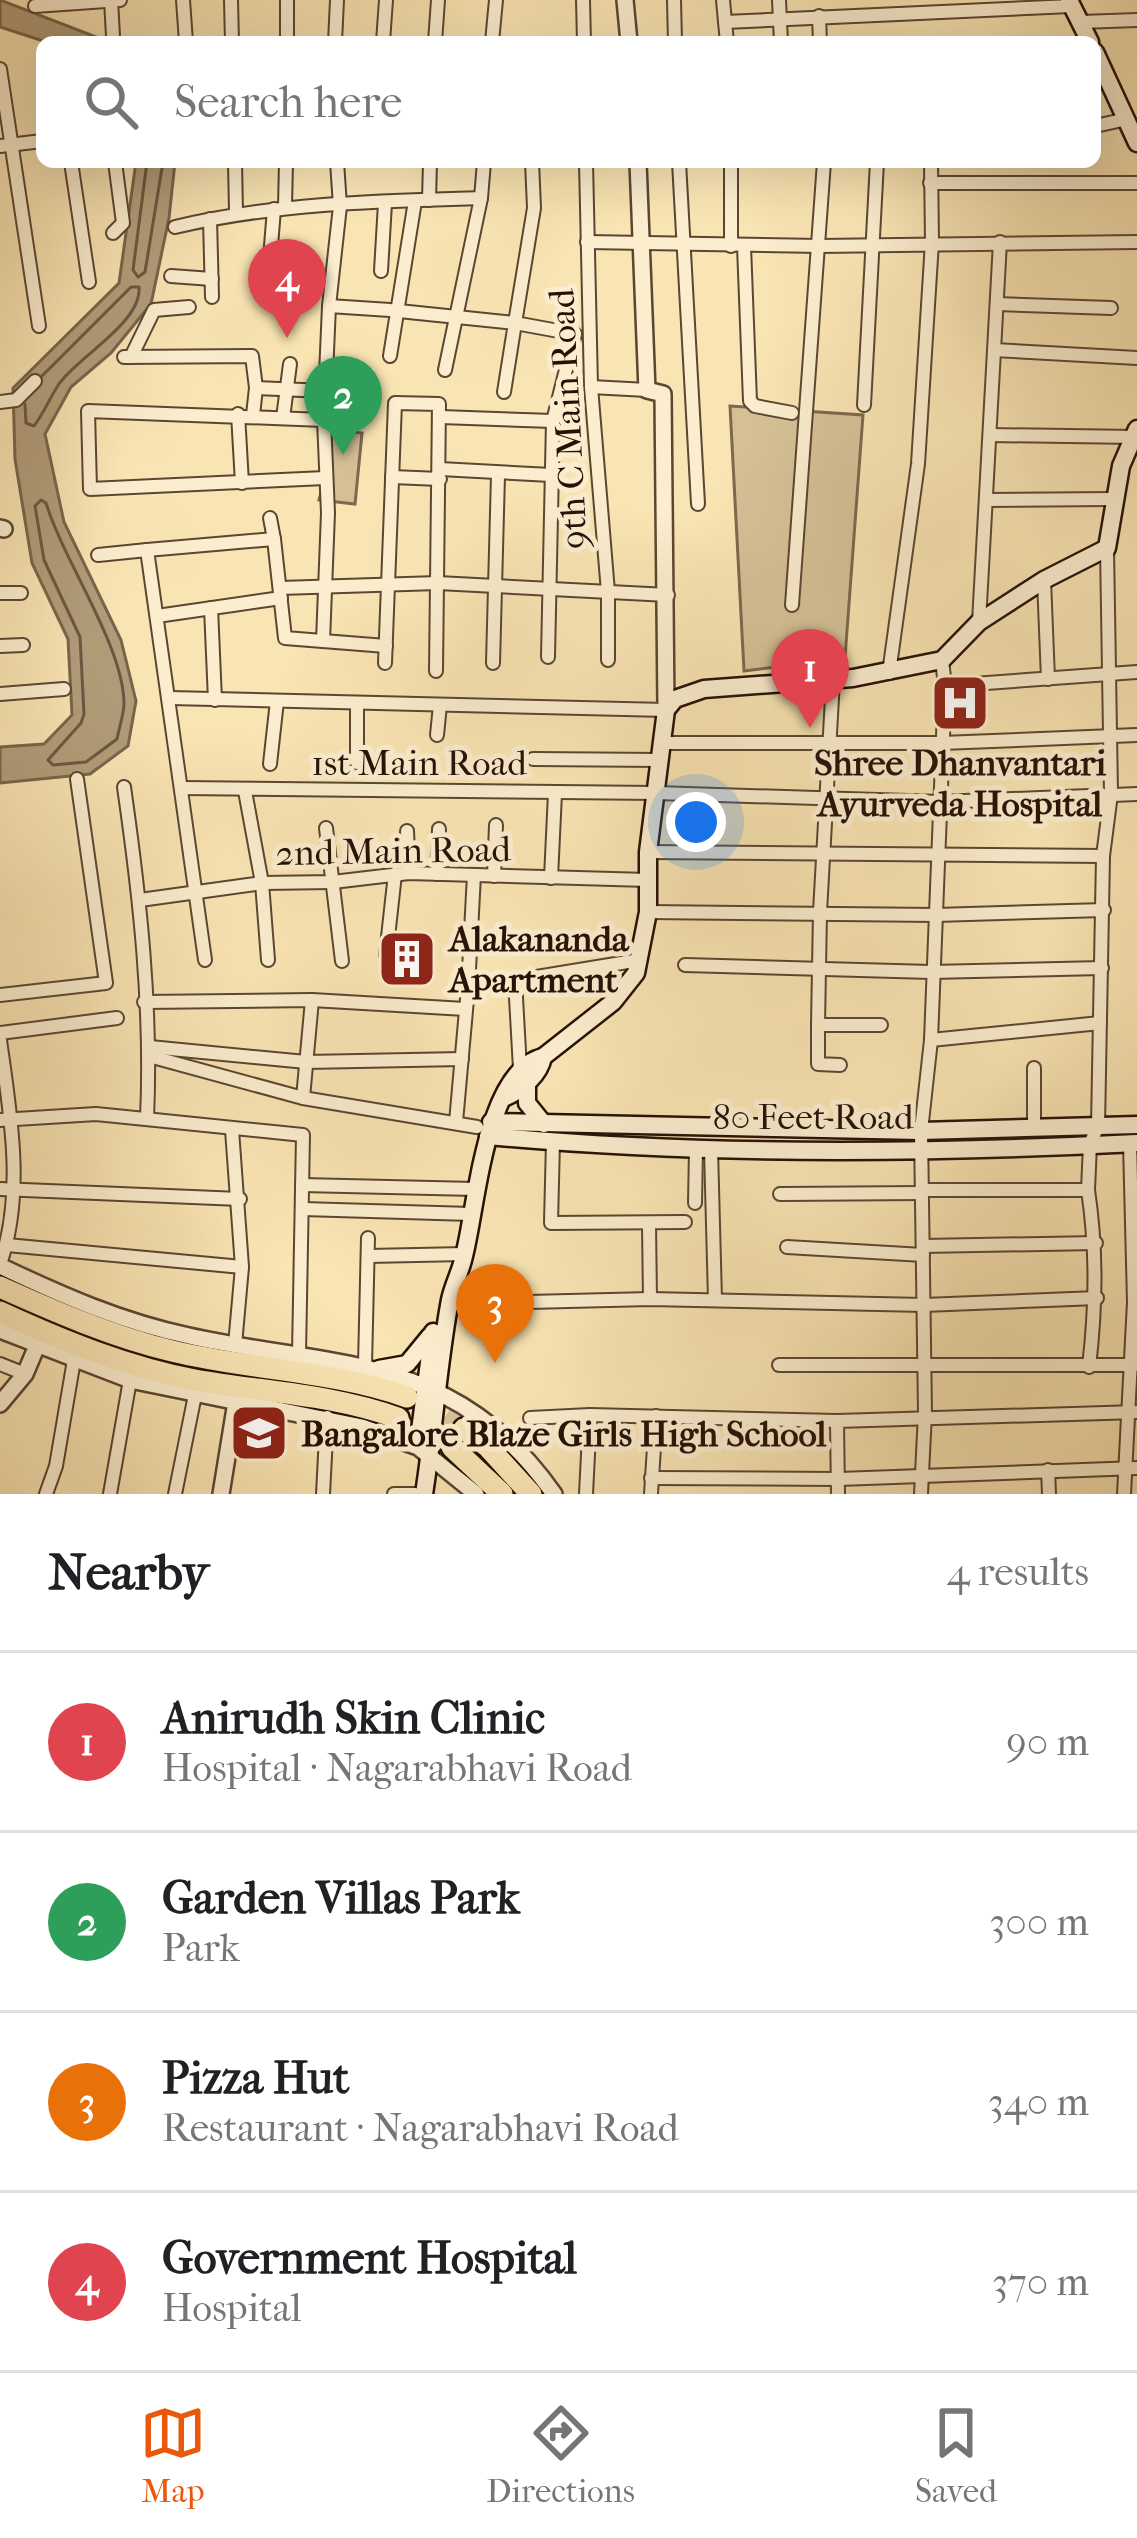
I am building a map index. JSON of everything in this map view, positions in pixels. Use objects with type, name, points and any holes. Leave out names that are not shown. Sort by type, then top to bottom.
[{"type":"highway","points":[[0,1287],[84,1323],[171,1351],[351,1380],[417,1397]]},
{"type":"highway","points":[[0,1312],[40,1339],[160,1372],[352,1403],[417,1397]]},
{"type":"highway","points":[[502,1494],[458,1438],[487,1446],[531,1494]]},
{"type":"main road","points":[[1074,9],[1087,36]]},
{"type":"main road","points":[[1101,70],[1137,142]]},
{"type":"main road","points":[[544,1124],[527,1102],[524,1075],[531,1060],[543,1057],[613,1002],[631,981],[640,960],[666,710],[676,699],[704,689],[832,680],[942,660],[979,622],[1044,580],[1107,548],[1113,499],[1135,434]]},
{"type":"main road","points":[[417,1397],[465,1254],[486,1128],[506,1097],[508,1084],[524,1075]]},
{"type":"main road","name":"80 Feet Road","points":[[486,1128],[544,1124],[921,1140],[1034,1127],[1133,1143]]},
{"type":"main road","name":"80 Feet Road","points":[[486,1128],[553,1141],[703,1149],[1094,1135],[1137,1125]]},
{"type":"main road","points":[[372,1367],[407,1364],[449,1304]]},
{"type":"main road","points":[[423,1451],[417,1397],[433,1332]]},
{"type":"main road","points":[[417,1397],[433,1419],[418,1494]]},
{"type":"street","points":[[35,6],[114,0],[113,36]]},
{"type":"street","points":[[183,0],[186,36]]},
{"type":"street","points":[[232,0],[232,36]]},
{"type":"street","points":[[287,0],[287,36]]},
{"type":"street","points":[[335,36],[337,0]]},
{"type":"street","points":[[383,36],[386,0]]},
{"type":"street","points":[[435,36],[438,0]]},
{"type":"street","points":[[493,36],[496,0]]},
{"type":"street","points":[[583,0],[584,36]]},
{"type":"street","points":[[626,0],[629,36]]},
{"type":"street","points":[[674,0],[675,36]]},
{"type":"street","points":[[723,0],[726,36]]},
{"type":"street","points":[[779,0],[781,36]]},
{"type":"street","points":[[725,22],[829,10],[1074,9],[1137,20]]},
{"type":"street","points":[[0,70],[6,145],[39,326]]},
{"type":"street","points":[[1101,125],[1127,119]]},
{"type":"street","points":[[6,145],[36,142]]},
{"type":"street","points":[[72,168],[88,282]]},
{"type":"street","points":[[113,233],[123,223],[116,168]]},
{"type":"street","points":[[235,168],[236,212]]},
{"type":"street","points":[[268,283],[285,168]]},
{"type":"street","points":[[323,641],[324,420],[340,206],[338,168]]},
{"type":"street","points":[[390,356],[394,310],[429,168]]},
{"type":"street","points":[[446,370],[484,168]]},
{"type":"street","points":[[504,392],[534,208],[532,168]]},
{"type":"street","name":"9th C Main Road","points":[[586,168],[583,332],[608,592],[608,660]]},
{"type":"street","points":[[638,168],[647,391]]},
{"type":"street","points":[[679,168],[698,504]]},
{"type":"street","points":[[732,168],[750,401],[792,413]]},
{"type":"street","points":[[792,605],[824,168]]},
{"type":"street","points":[[864,405],[877,168]]},
{"type":"street","points":[[889,673],[917,464],[932,242],[931,168]]},
{"type":"street","points":[[930,183],[1137,183]]},
{"type":"street","points":[[175,227],[236,212],[481,198]]},
{"type":"street","points":[[381,271],[385,203]]},
{"type":"street","points":[[210,218],[212,297]]},
{"type":"street","points":[[587,242],[738,246],[1137,242]]},
{"type":"street","points":[[979,622],[1000,242]]},
{"type":"street","points":[[171,275],[212,279]]},
{"type":"street","points":[[997,304],[1111,308]]},
{"type":"street","points":[[329,306],[583,332],[554,421],[548,657]]},
{"type":"street","points":[[189,307],[154,310],[127,357],[252,356],[256,388],[245,415],[242,483]]},
{"type":"street","points":[[994,350],[1137,358]]},
{"type":"street","points":[[284,418],[290,364]]},
{"type":"street","points":[[0,403],[16,400],[34,381]]},
{"type":"street","points":[[170,698],[666,710],[663,394],[591,387]]},
{"type":"street","points":[[256,388],[325,392]]},
{"type":"street","points":[[385,663],[395,403],[439,404],[436,671]]},
{"type":"street","points":[[324,420],[88,411],[90,489],[326,478]]},
{"type":"street","points":[[441,417],[554,421]]},
{"type":"street","points":[[989,435],[1135,434]]},
{"type":"street","points":[[493,663],[497,475]]},
{"type":"street","points":[[392,477],[551,475]]},
{"type":"street","points":[[986,500],[1113,499]]},
{"type":"street","points":[[270,518],[285,638],[386,646]]},
{"type":"street","points":[[98,555],[274,539]]},
{"type":"street","points":[[1089,1367],[1097,1298],[1088,1190],[1100,1023],[1103,856],[1111,794],[1107,548]]},
{"type":"street","points":[[147,550],[205,960]]},
{"type":"street","points":[[1044,580],[1048,679]]},
{"type":"street","points":[[157,616],[325,586],[438,584],[668,595]]},
{"type":"street","points":[[0,593],[21,593]]},
{"type":"street","points":[[211,608],[215,700]]},
{"type":"street","points":[[0,646],[23,646]]},
{"type":"street","points":[[921,1494],[925,1417],[921,1140],[931,1040],[945,686],[942,660]]},
{"type":"street","points":[[945,686],[1137,673]]},
{"type":"street","points":[[832,680],[818,1064],[840,1065]]},
{"type":"street","points":[[0,694],[64,689]]},
{"type":"street","points":[[271,764],[277,701]]},
{"type":"street","points":[[357,703],[357,763]]},
{"type":"street","points":[[437,735],[440,705]]},
{"type":"street","points":[[533,759],[830,743],[1137,735]]},
{"type":"street","points":[[0,994],[106,983],[77,779]]},
{"type":"street","points":[[124,787],[140,900],[150,1051],[147,1119]]},
{"type":"street","name":"1st Main Road","points":[[181,788],[657,793],[940,802],[1137,794]]},
{"type":"street","points":[[245,790],[262,883],[268,960]]},
{"type":"street","points":[[551,878],[555,793]]},
{"type":"street","points":[[494,876],[496,825]]},
{"type":"street","points":[[326,828],[342,961]]},
{"type":"street","points":[[436,874],[439,829]]},
{"type":"street","points":[[386,955],[407,831]]},
{"type":"street","points":[[648,852],[1103,856]]},
{"type":"street","name":"2nd Main Road","points":[[140,900],[262,883],[333,883],[402,874],[648,880]]},
{"type":"street","points":[[456,1122],[474,875]]},
{"type":"street","points":[[648,913],[936,915],[1104,910]]},
{"type":"street","points":[[468,988],[640,960]]},
{"type":"street","points":[[685,965],[931,972],[1102,968]]},
{"type":"street","points":[[515,980],[524,1075]]},
{"type":"street","points":[[144,1002],[312,1000],[465,1009]]},
{"type":"street","points":[[303,1098],[312,1000]]},
{"type":"street","points":[[116,1018],[0,1037],[7,1245],[0,1265],[95,1309],[235,1346],[372,1367],[417,1397],[496,1429],[554,1494]]},
{"type":"street","points":[[931,1040],[1100,1023]]},
{"type":"street","points":[[818,1025],[881,1025]]},
{"type":"street","points":[[150,1051],[306,1062],[461,1059]]},
{"type":"street","points":[[150,1051],[303,1098],[486,1128]]},
{"type":"street","points":[[1034,1068],[1034,1127]]},
{"type":"street","points":[[5,1120],[96,1114],[304,1135],[299,1354]]},
{"type":"street","points":[[232,1130],[242,1268],[235,1346]]},
{"type":"street","points":[[553,1141],[550,1223],[685,1222]]},
{"type":"street","points":[[1124,1494],[1131,1468],[1136,1302],[1133,1143]]},
{"type":"street","points":[[695,1203],[703,1149]]},
{"type":"street","points":[[703,1149],[715,1300]]},
{"type":"street","points":[[302,1185],[475,1189]]},
{"type":"street","points":[[6,1190],[240,1199]]},
{"type":"street","points":[[780,1194],[1088,1190]]},
{"type":"street","points":[[303,1209],[471,1214]]},
{"type":"street","points":[[649,1224],[650,1299]]},
{"type":"street","points":[[368,1238],[372,1367]]},
{"type":"street","points":[[787,1247],[923,1251],[1096,1243]]},
{"type":"street","points":[[7,1245],[242,1268]]},
{"type":"street","points":[[368,1256],[465,1254]]},
{"type":"street","points":[[449,1304],[650,1299],[924,1305],[1097,1298]]},
{"type":"street","points":[[0,1330],[40,1339],[74,1360],[130,1380],[327,1417],[423,1451],[476,1494]]},
{"type":"street","points":[[0,1404],[25,1374],[40,1339]]},
{"type":"street","points":[[46,1494],[56,1466],[74,1360]]},
{"type":"street","points":[[0,1364],[25,1374]]},
{"type":"street","points":[[779,1365],[1134,1365]]},
{"type":"street","points":[[110,1494],[130,1380]]},
{"type":"street","points":[[175,1494],[195,1395]]},
{"type":"street","points":[[221,1494],[236,1402]]},
{"type":"street","points":[[530,1418],[837,1421],[1132,1412]]},
{"type":"street","points":[[586,1494],[590,1415]]},
{"type":"street","points":[[323,1494],[327,1417]]},
{"type":"street","points":[[651,1494],[656,1417]]},
{"type":"street","points":[[837,1421],[838,1487]]},
{"type":"street","points":[[651,1478],[838,1487],[920,1477],[1131,1468]]},
{"type":"street","points":[[1048,1470],[1049,1494]]},
{"type":"street","points":[[394,1494],[418,1494]]},
{"type":"shaded area","points":[[730,406],[863,415],[845,658],[744,671]]},
{"type":"shaded area","points":[[326,429],[362,433],[355,504],[319,500],[325,478]]},
{"type":"water","points":[[0,0],[93,36],[36,39],[0,27]]},
{"type":"water","points":[[135,168],[174,168],[151,304],[111,353],[71,387],[45,434],[64,522],[121,640],[136,701],[128,746],[90,774],[0,783],[0,747],[44,744],[72,715],[68,639],[32,563],[15,459],[13,388],[119,283]]},
{"type":"tunnel","points":[[418,1402],[464,1429]]},
{"type":"place","name":"Government Hospital","points":[[287,338]]},
{"type":"place","name":"Garden Villas Park","points":[[343,455]]},
{"type":"place","name":"Shree Dhanvantari Ayurveda Hospital","points":[[960,703]]},
{"type":"place","name":"Anirudh Skin Clinic","points":[[810,728]]},
{"type":"place","name":"Alakananda Apartment","points":[[407,959]]},
{"type":"place","name":"Pizza Hut","points":[[495,1363]]},
{"type":"place","name":"Bangalore Blaze Girls High School","points":[[259,1433]]}]
